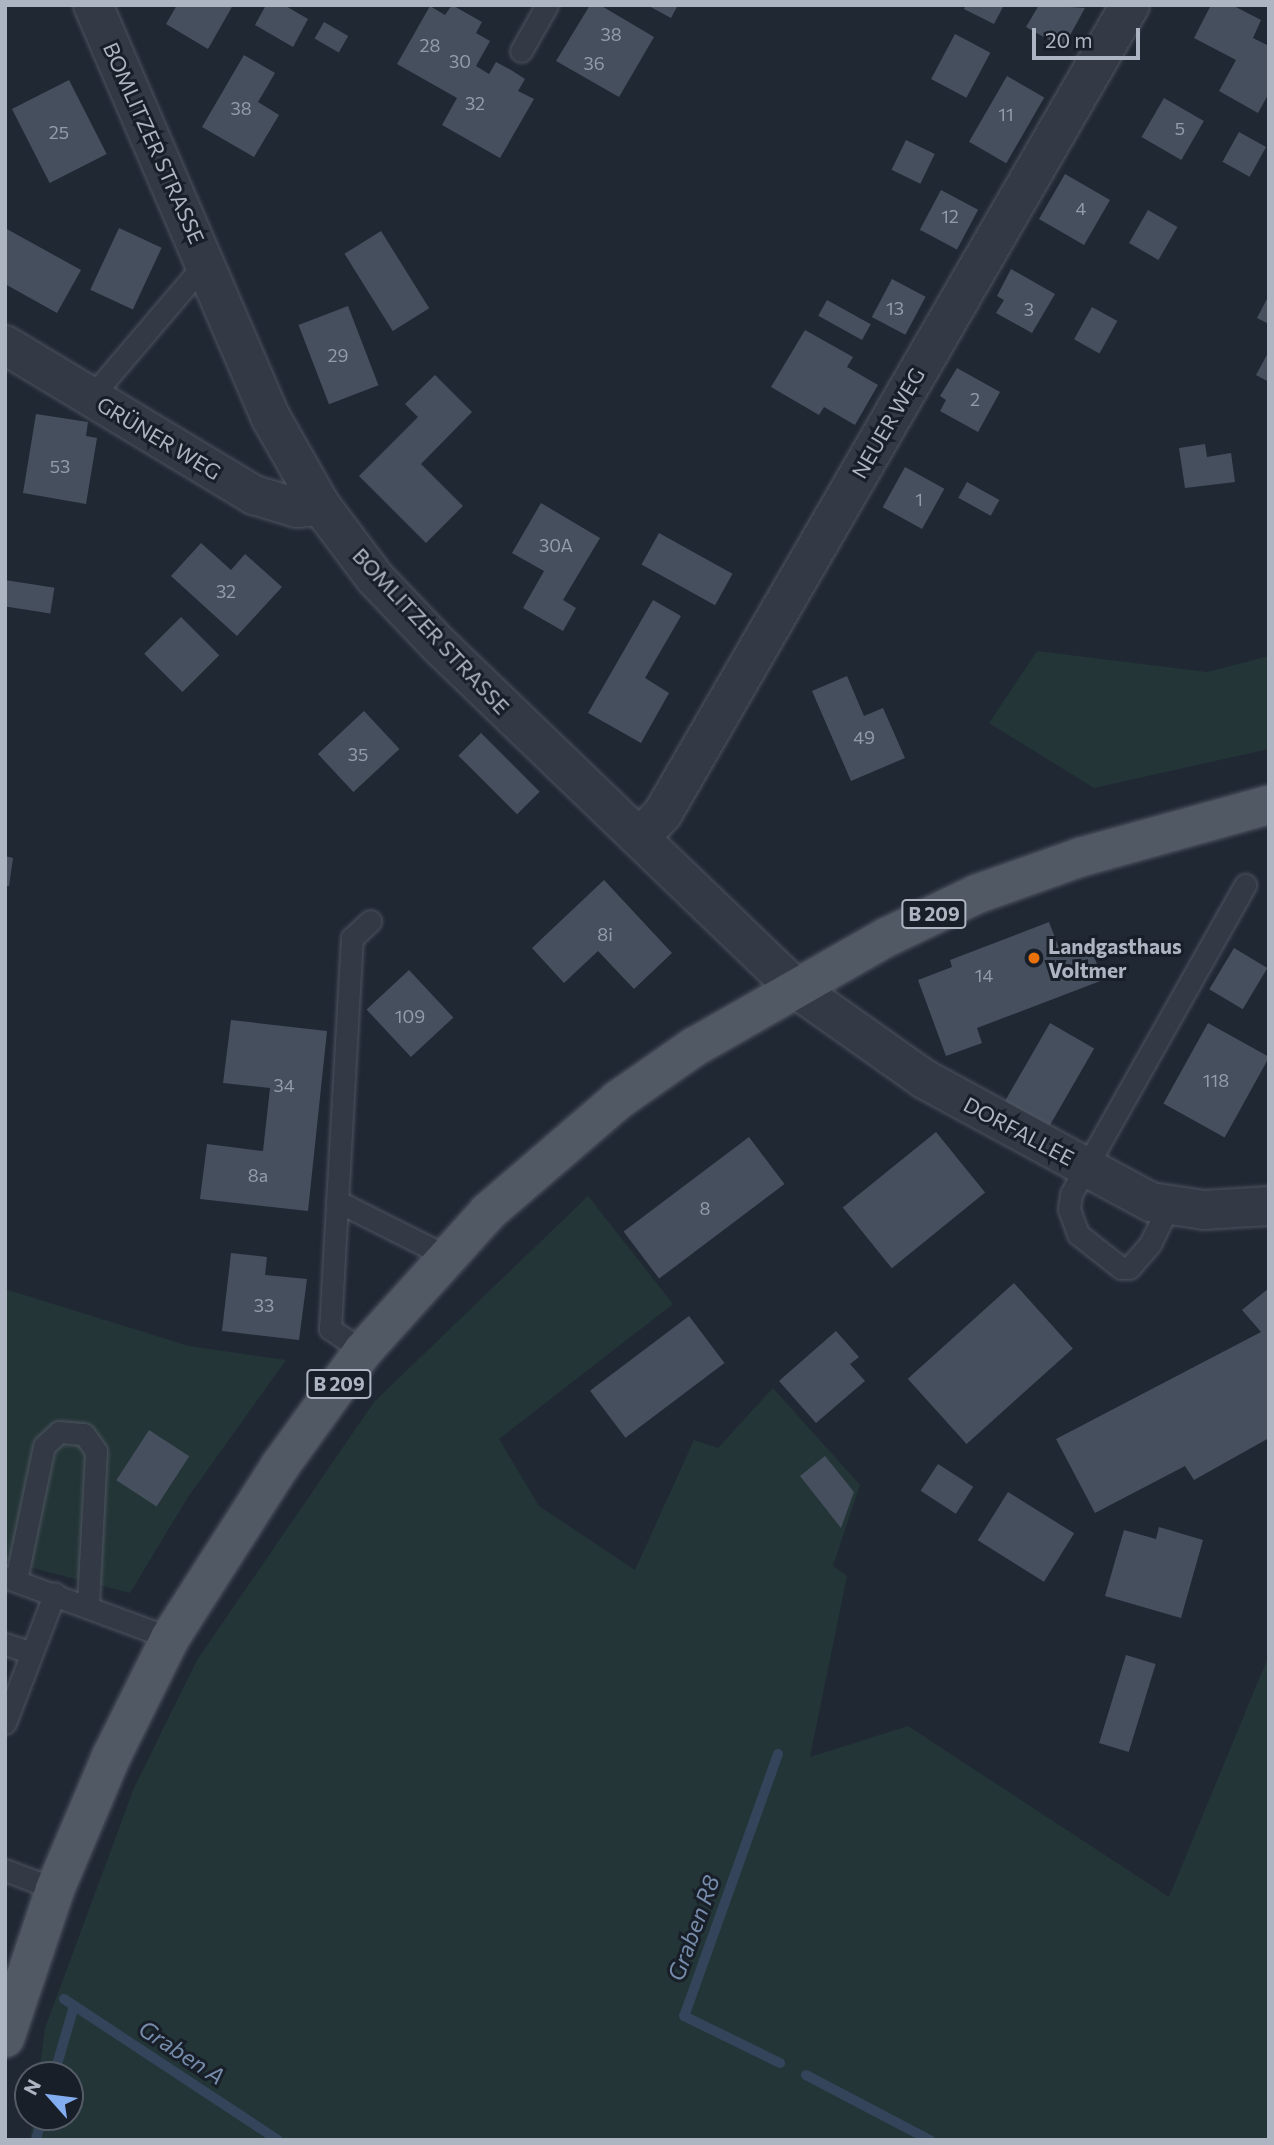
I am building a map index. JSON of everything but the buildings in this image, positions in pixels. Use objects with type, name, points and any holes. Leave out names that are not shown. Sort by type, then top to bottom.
[{"type":"main road","name":"B 209","points":[[5,2038],[55,1889],[111,1757],[170,1638],[280,1466],[363,1351],[446,1256],[545,1160],[618,1100],[794,987],[977,894],[1178,827],[1269,805]]},
{"type":"street","name":"BOMLITZER STRASSE","points":[[93,5],[271,418],[321,506],[375,578],[442,648],[794,987]]},
{"type":"street","name":"NEUER WEG","points":[[640,837],[663,813],[1130,5]]},
{"type":"street","name":"GRÜNER WEG","points":[[5,345],[254,495],[297,508],[321,506]]},
{"type":"street","name":"DORFALLEE","points":[[794,987],[924,1079],[1151,1202],[1205,1210],[1269,1206]]},
{"type":"lane","points":[[521,51],[547,5]]},
{"type":"lane","points":[[91,397],[206,262]]},
{"type":"lane","points":[[1169,1205],[1150,1244],[1129,1268],[1121,1268],[1073,1225],[1071,1194],[1245,885]]},
{"type":"lane","points":[[363,1351],[330,1329],[352,938],[370,921]]},
{"type":"lane","points":[[337,1201],[446,1256]]},
{"type":"lane","points":[[88,1606],[96,1451],[84,1434],[59,1433],[44,1446],[11,1578],[170,1638]]},
{"type":"lane","points":[[5,1723],[55,1593]]},
{"type":"lane","points":[[5,1644],[32,1653]]},
{"type":"lane","points":[[5,1870],[55,1889]]},
{"type":"shaded area","points":[[1037,651],[1207,672],[1269,656],[1269,749],[1094,788],[989,723]]},
{"type":"shaded area","points":[[588,1196],[673,1304],[499,1439],[539,1506],[635,1570],[694,1440],[718,1448],[773,1388],[860,1485],[833,1566],[847,1576],[810,1757],[908,1726],[1169,1897],[1269,1655],[1269,2140],[30,2140],[31,2131],[84,2131],[84,2061],[41,2061],[45,2028],[134,1788],[197,1660],[374,1402]]},
{"type":"shaded area","points":[[5,1289],[189,1346],[286,1360],[188,1497],[130,1593],[5,1561]]},
{"type":"waterway","name":"Graben R8","points":[[778,1754],[684,2016],[780,2063]]},
{"type":"waterway","name":"Graben A","points":[[64,1999],[278,2140]]},
{"type":"waterway","points":[[58,2061],[74,2006]]},
{"type":"waterway","name":"Graben R8","points":[[806,2075],[930,2140]]},
{"type":"waterway","points":[[36,2140],[38,2131]]},
{"type":"place","name":"Landgasthaus Voltmer","points":[[1034,958]]}]
